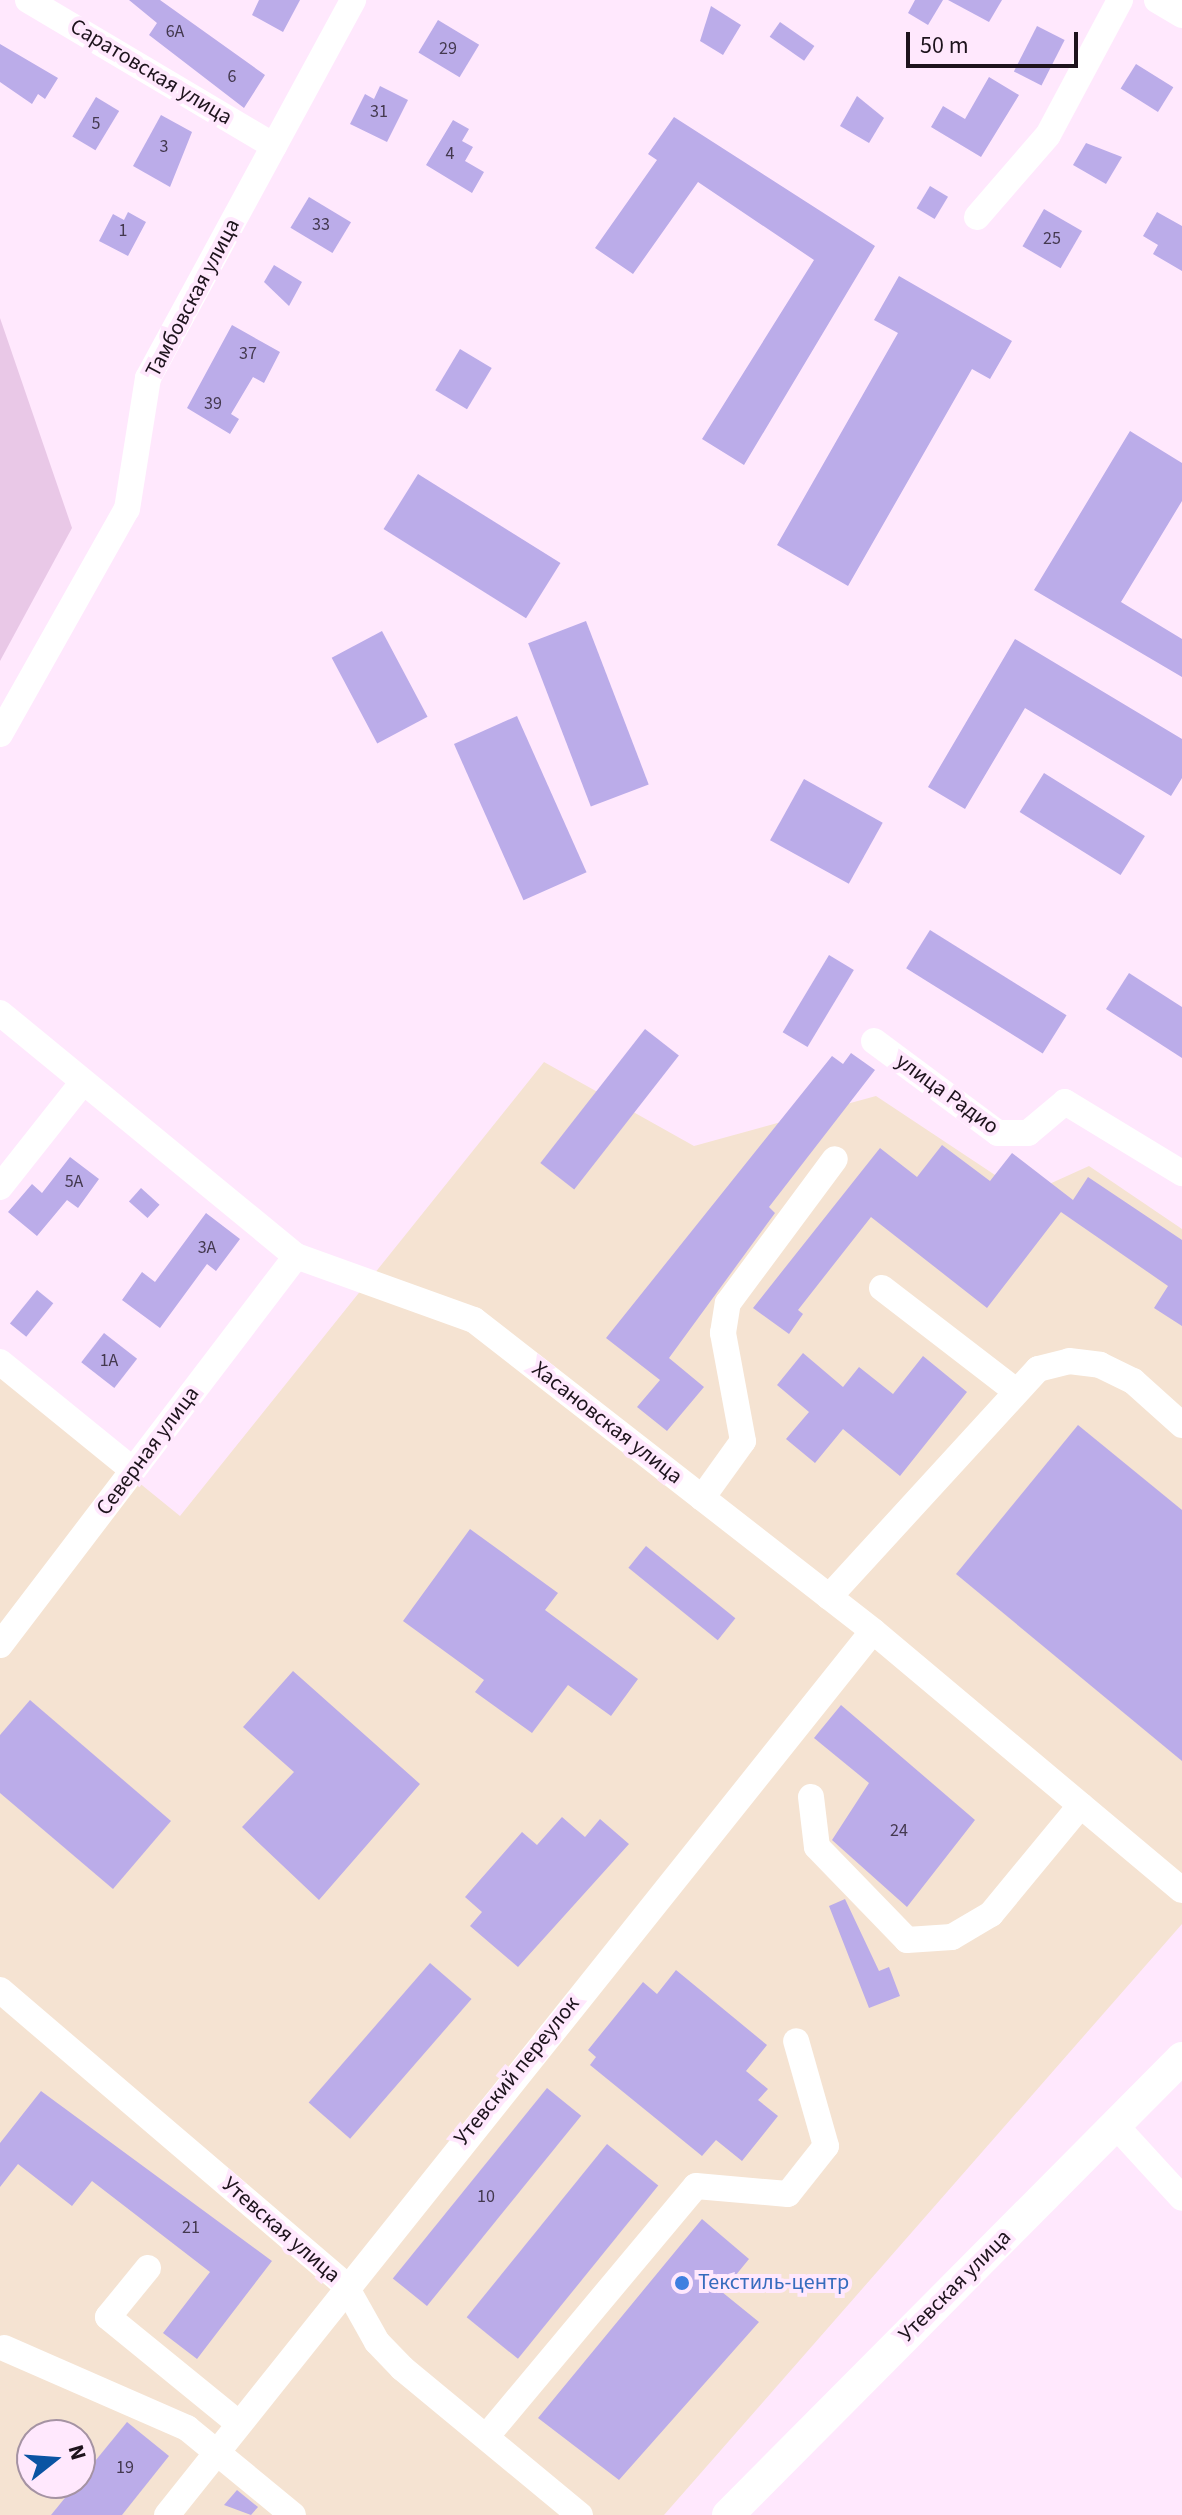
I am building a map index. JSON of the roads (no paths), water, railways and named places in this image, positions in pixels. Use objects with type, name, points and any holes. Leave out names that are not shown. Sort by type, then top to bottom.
[{"type":"main road","name":"Утевская улица","points":[[728,2515],[1117,2127],[1182,2058]]},
{"type":"street","name":"Саратовская улица","points":[[28,0],[274,146]]},
{"type":"street","name":"Тамбовская улица","points":[[0,734],[127,509],[148,378],[353,0]]},
{"type":"street","points":[[977,217],[1048,135],[1120,0]]},
{"type":"street","points":[[1157,0],[1182,15]]},
{"type":"street","name":"Хасановская улица","points":[[0,1013],[296,1256],[474,1320],[873,1631],[1182,1890]]},
{"type":"street","name":"улица Радио","points":[[874,1041],[998,1133],[1028,1133],[1065,1102],[1182,1173]]},
{"type":"street","points":[[0,1187],[83,1082]]},
{"type":"street","points":[[702,1498],[743,1441],[723,1333],[728,1303],[835,1159]]},
{"type":"street","name":"Северная улица","points":[[0,1645],[296,1256]]},
{"type":"street","points":[[882,1288],[1013,1389]]},
{"type":"street","points":[[829,1597],[1013,1389],[1038,1369],[1069,1361],[1100,1365],[1133,1381],[1182,1425]]},
{"type":"street","points":[[0,1362],[133,1470]]},
{"type":"street","name":"Утевский переулок","points":[[167,2515],[345,2285],[873,1631]]},
{"type":"street","points":[[811,1797],[817,1847],[907,1940],[952,1937],[991,1914],[1081,1805]]},
{"type":"street","name":"Утевская улица","points":[[0,1990],[345,2285],[377,2342],[580,2515]]},
{"type":"street","points":[[486,2437],[696,2186],[788,2194],[826,2146],[796,2041]]},
{"type":"street","points":[[1117,2127],[1182,2198]]},
{"type":"street","points":[[148,2268],[108,2317],[238,2423]]},
{"type":"street","points":[[4,2348],[187,2428],[293,2515]]},
{"type":"place","name":"Текстиль-центр","points":[[682,2283]]}]
